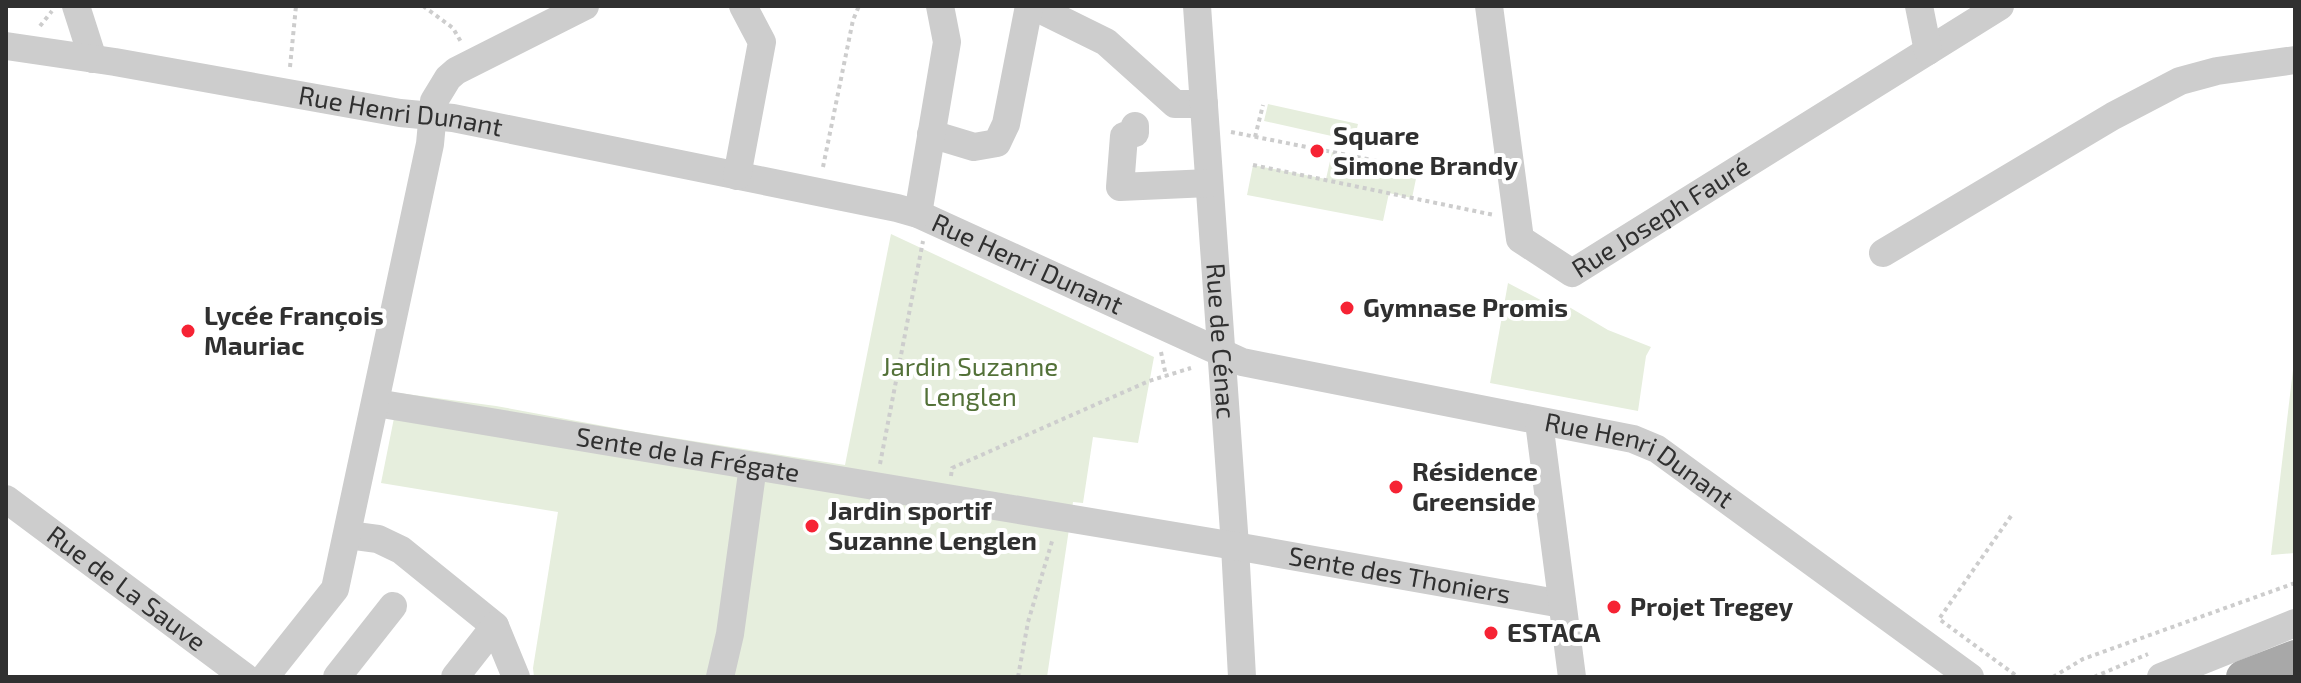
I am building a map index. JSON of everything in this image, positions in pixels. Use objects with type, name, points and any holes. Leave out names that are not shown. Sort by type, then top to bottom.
[{"type":"main road","points":[[2243,677],[2295,657]]},
{"type":"street","points":[[76,6],[93,59]]},
{"type":"street","points":[[265,677],[335,589],[430,144],[434,101],[448,78],[585,6]]},
{"type":"street","points":[[737,176],[762,42],[743,6]]},
{"type":"street","points":[[923,216],[931,134],[947,42],[940,6]]},
{"type":"street","points":[[931,134],[974,147],[997,143],[1006,124],[1031,6],[1106,42],[1175,104],[1205,115]]},
{"type":"street","name":"Rue de Cénac","points":[[1197,6],[1242,677]]},
{"type":"street","name":"Rue Joseph Fauré","points":[[1489,6],[1520,239],[1572,273],[2000,6]]},
{"type":"street","points":[[1919,6],[1928,51]]},
{"type":"street","name":"Rue Henri Dunant","points":[[6,46],[431,116],[923,216],[1242,362],[1633,439],[1657,449],[1970,677]]},
{"type":"street","points":[[1883,253],[2113,116],[2180,81],[2217,71],[2295,60]]},
{"type":"street","points":[[1135,126],[1135,133],[1124,136],[1120,187],[1209,183]]},
{"type":"street","name":"Sente de la Frégate","points":[[376,403],[1235,546]]},
{"type":"street","points":[[1539,422],[1572,677]]},
{"type":"street","points":[[720,677],[730,634],[753,466]]},
{"type":"street","name":"Rue de La Sauve","points":[[6,499],[245,677]]},
{"type":"street","points":[[348,535],[378,539],[401,550],[495,626],[516,677]]},
{"type":"street","name":"Sente des Thoniers","points":[[1235,546],[1562,604]]},
{"type":"street","points":[[337,677],[393,606]]},
{"type":"street","points":[[2161,677],[2295,623]]},
{"type":"street","points":[[455,677],[495,626]]},
{"type":"path","points":[[287,92],[296,6]]},
{"type":"path","points":[[423,6],[453,28],[473,63]]},
{"type":"path","points":[[817,193],[853,20],[859,6]]},
{"type":"path","points":[[1255,137],[1263,105]]},
{"type":"path","points":[[1205,115],[1255,137],[1418,169]]},
{"type":"path","points":[[1253,165],[1518,219]]},
{"type":"path","points":[[876,486],[923,216]]},
{"type":"path","points":[[1160,355],[1166,376]]},
{"type":"path","points":[[949,498],[952,468],[1166,376],[1192,368]]},
{"type":"path","points":[[1018,677],[1024,639],[1050,555],[1057,516]]},
{"type":"path","points":[[2011,516],[1939,619],[2018,677]]},
{"type":"path","points":[[2053,677],[2083,659],[2295,583]]},
{"type":"green space","points":[[1268,104],[1358,124],[1354,141],[1264,121]]},
{"type":"green space","points":[[1332,152],[1418,169],[1412,198],[1389,193],[1383,221],[1247,195],[1253,165],[1326,179]]},
{"type":"green space","name":"Jardin sportif Suzanne Lenglen","points":[[891,234],[1154,357],[1138,443],[1093,437],[1083,503],[1073,502],[1047,677],[534,677],[558,512],[381,483],[399,393],[496,406],[845,465]]},
{"type":"green space","points":[[1508,283],[1552,306],[1559,301],[1608,330],[1651,347],[1646,356],[1638,411],[1490,383]]},
{"type":"green space","points":[[2295,353],[2295,553],[2271,555]]},
{"type":"place","name":"Square Simone Brandy","points":[[1317,151]]},
{"type":"place","name":"Gymnase Promis","points":[[1347,308]]},
{"type":"place","name":"Lycée François Mauriac","points":[[188,331]]},
{"type":"place","name":"Résidence Greenside","points":[[1396,487]]},
{"type":"place","name":"Jardin sportif Suzanne Lenglen","points":[[812,526]]},
{"type":"place","name":"Projet Tregey","points":[[1614,607]]},
{"type":"place","name":"ESTACA","points":[[1491,633]]},
{"type":"park label","name":"Jardin Suzanne Lenglen","points":[[970,382]]}]
